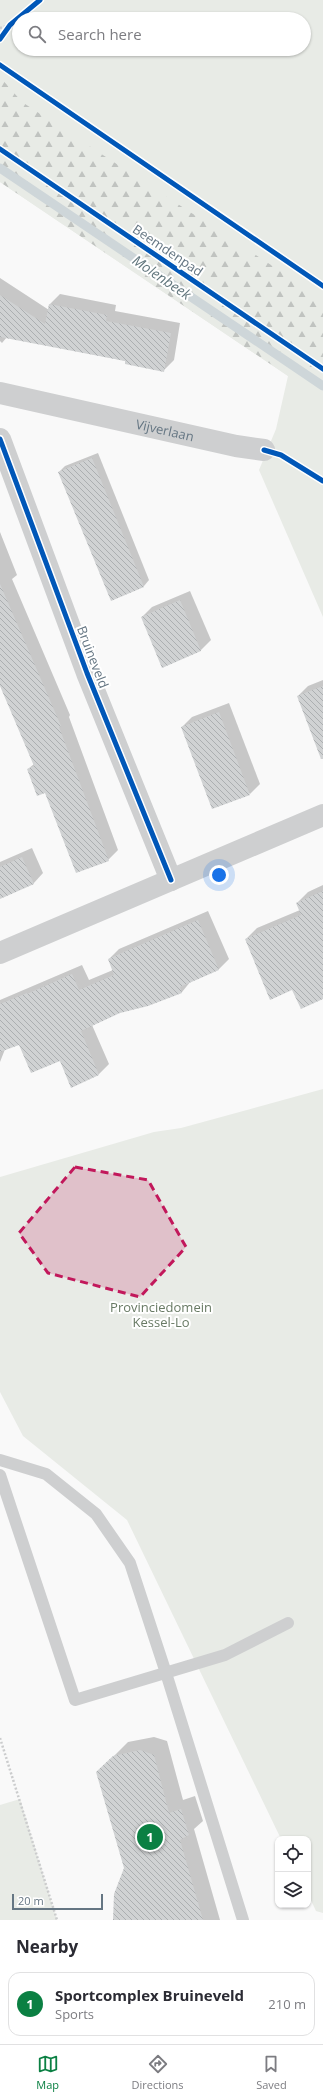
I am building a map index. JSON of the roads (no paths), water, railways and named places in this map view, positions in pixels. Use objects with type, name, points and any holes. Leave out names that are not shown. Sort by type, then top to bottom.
[{"type":"street","name":"Vijverlaan","points":[[0,393],[236,446],[264,450]]},
{"type":"street","name":"Bruineveld","points":[[0,439],[87,673],[171,880]]},
{"type":"street","points":[[0,953],[323,815]]},
{"type":"lane","points":[[0,1460],[46,1474],[96,1514],[130,1563],[243,1920]]},
{"type":"lane","points":[[0,1475],[75,1700],[225,1655],[288,1623]]},
{"type":"waterway","name":"Molenbeek","points":[[0,168],[323,386]]},
{"type":"place","name":"Sportcomplex Bruineveld","points":[[150,1837]]},
{"type":"park label","name":"Provinciedomein Kessel-Lo","points":[[161,1314]]}]
